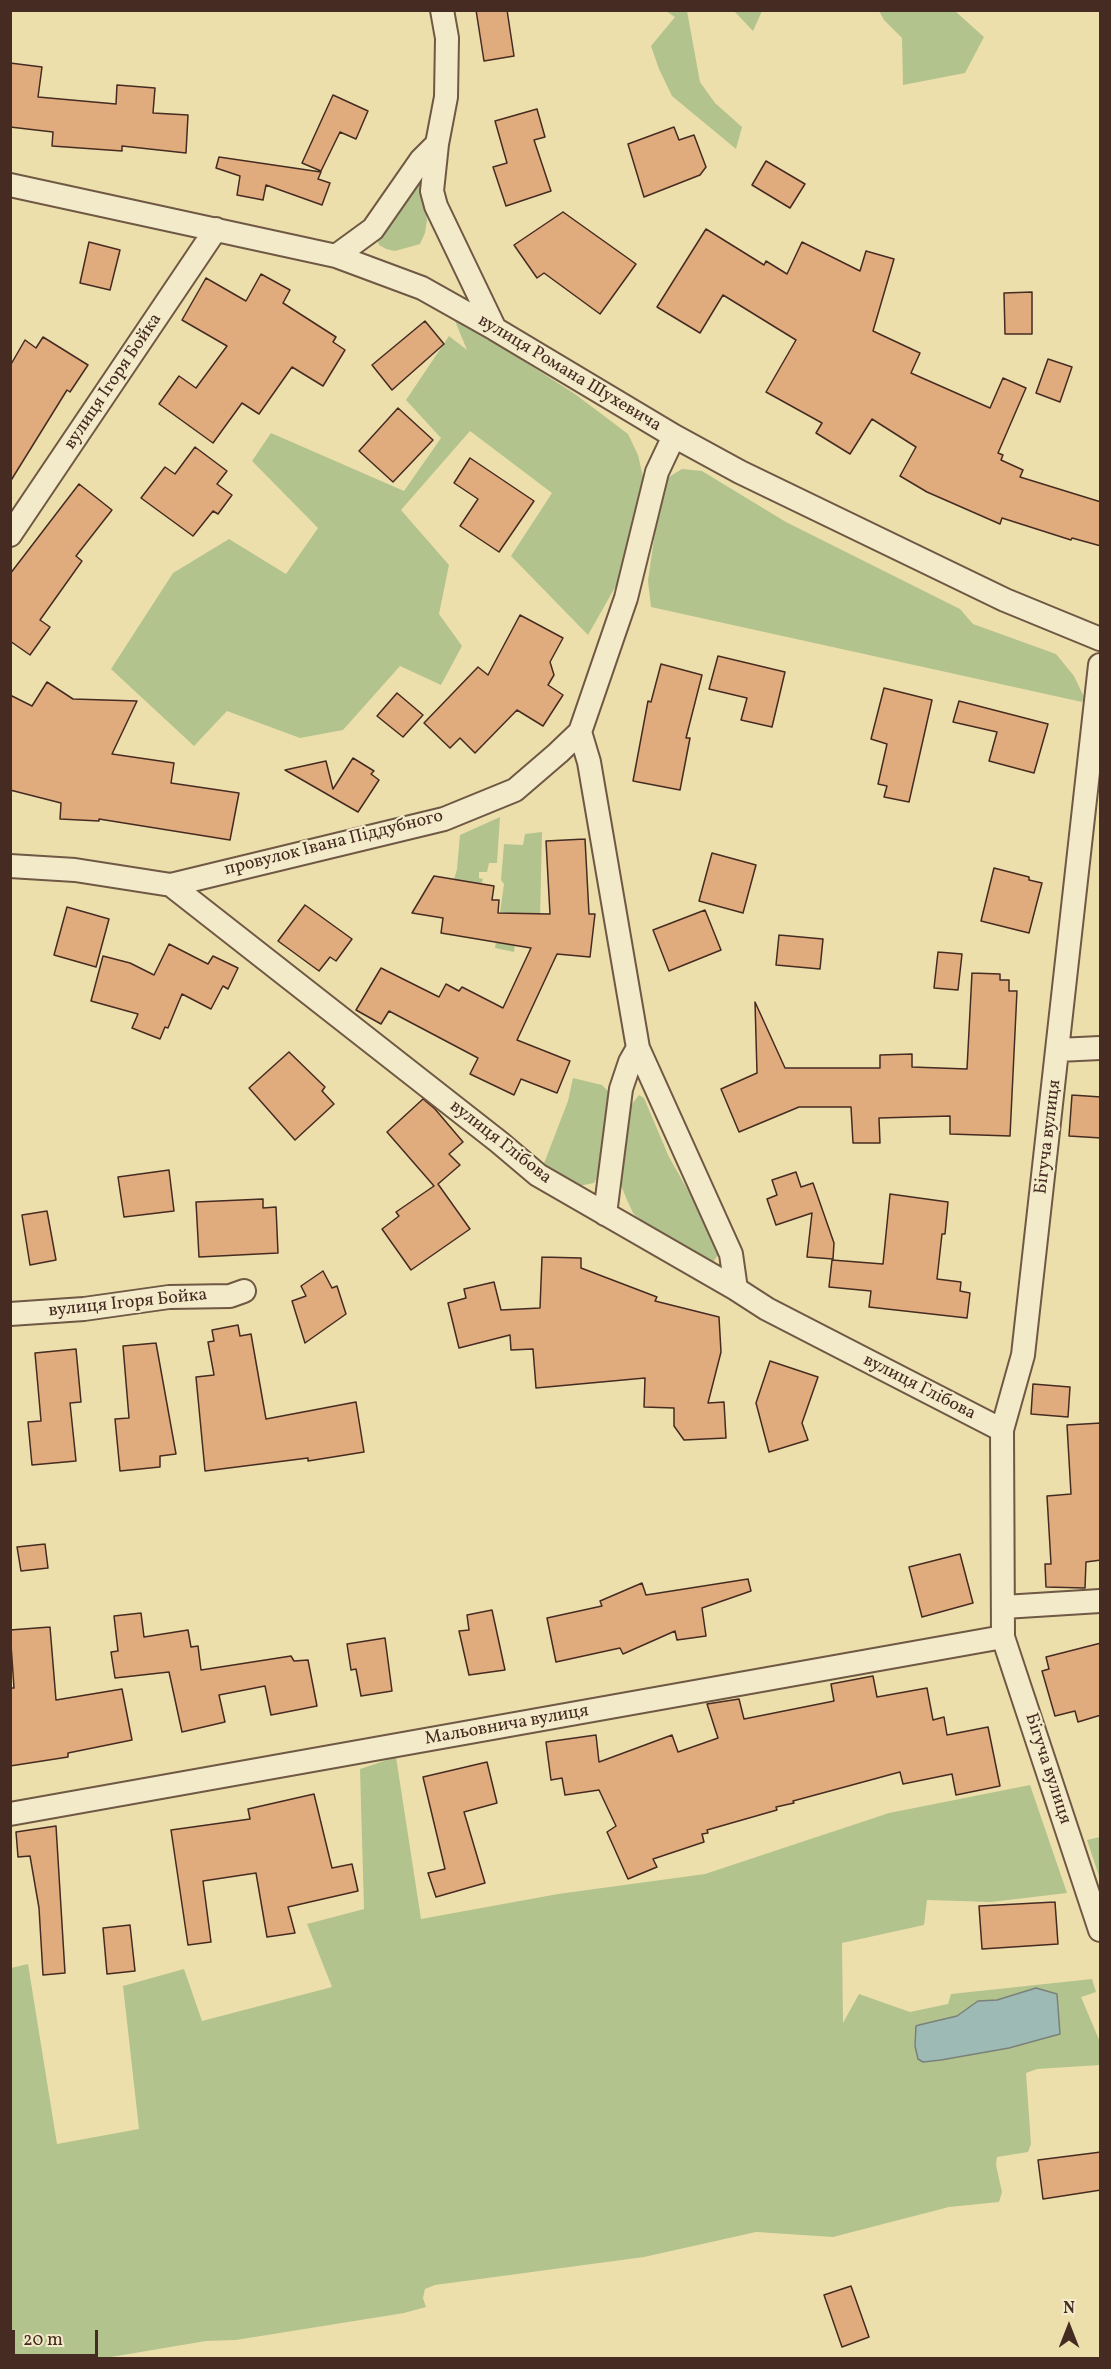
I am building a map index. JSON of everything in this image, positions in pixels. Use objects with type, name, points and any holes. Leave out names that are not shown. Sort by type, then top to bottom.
[{"type":"street","points":[[442,10],[447,38],[446,97],[437,144],[432,191],[436,206],[495,329]]},
{"type":"street","points":[[336,256],[373,229],[421,160],[437,144]]},
{"type":"street","name":"вулиця Романа Шухевича","points":[[10,185],[336,256],[422,288],[674,436],[740,472],[1005,600],[1101,639]]},
{"type":"street","name":"вулиця Ігоря Бойка","points":[[10,535],[216,229]]},
{"type":"street","name":"провулок Івана Піддубного","points":[[171,885],[400,831],[488,803],[515,790],[580,732],[626,598],[657,472],[674,436]]},
{"type":"street","name":"Бігуча вулиця","points":[[1101,665],[1023,1355],[1002,1430],[1003,1637],[1101,1930]]},
{"type":"street","points":[[580,732],[589,762],[638,1048],[731,1254],[736,1289]]},
{"type":"street","name":"вулиця Глібова","points":[[10,866],[75,870],[171,885],[538,1175],[767,1309],[1002,1430]]},
{"type":"street","points":[[605,1215],[621,1089],[630,1062],[638,1048]]},
{"type":"street","points":[[1058,1050],[1101,1048]]},
{"type":"street","name":"вулиця Ігоря Бойка","points":[[10,1314],[84,1309],[170,1297],[230,1296],[244,1291]]},
{"type":"street","points":[[1004,1607],[1101,1601]]},
{"type":"street","name":"Мальовнича вулиця","points":[[10,1814],[1003,1637]]},
{"type":"green space","points":[[666,11],[687,11],[700,82],[715,103],[742,127],[736,149],[672,96],[651,46],[675,17]]},
{"type":"green space","points":[[734,11],[762,11],[753,31]]},
{"type":"green space","points":[[879,11],[955,11],[984,37],[965,73],[903,85],[902,38],[884,20]]},
{"type":"green space","points":[[421,172],[427,220],[420,244],[395,251],[386,249],[379,245],[377,238]]},
{"type":"green space","points":[[453,316],[575,394],[628,434],[638,455],[644,481],[630,547],[617,584],[588,635],[511,556],[552,493],[470,431],[401,510],[449,565],[439,614],[462,646],[441,685],[400,666],[343,730],[300,738],[227,711],[194,746],[111,669],[173,573],[229,539],[286,574],[318,528],[252,461],[271,433],[404,491],[441,438],[406,400],[449,336],[467,350]]},
{"type":"green space","points":[[682,469],[702,471],[786,522],[960,609],[973,624],[1056,654],[1074,676],[1084,697],[1082,702],[651,607],[648,581],[661,489],[669,477]]},
{"type":"green space","points":[[500,817],[497,863],[489,863],[487,872],[479,872],[479,878],[483,879],[481,885],[450,894],[457,869],[460,835]]},
{"type":"green space","points":[[542,832],[540,920],[518,919],[514,952],[495,948],[504,884],[501,880],[504,844],[523,845],[525,834]]},
{"type":"green space","points":[[573,1078],[602,1085],[612,1095],[601,1172],[594,1183],[579,1186],[543,1166],[568,1101]]},
{"type":"green space","points":[[639,1095],[644,1098],[669,1157],[719,1245],[719,1254],[713,1262],[708,1263],[646,1226],[633,1213],[627,1200],[620,1183],[629,1108]]},
{"type":"green space","points":[[396,1757],[421,1919],[558,1894],[705,1874],[889,1813],[1030,1785],[1067,1893],[991,1902],[927,1900],[924,1925],[842,1943],[843,2023],[859,1994],[910,2012],[948,2004],[951,1994],[1092,1979],[1096,1992],[1081,1997],[1100,2042],[1100,2065],[1037,2069],[1026,2073],[1031,2144],[1028,2152],[997,2157],[996,2165],[1002,2192],[999,2202],[949,2207],[833,2237],[756,2232],[644,2257],[435,2285],[425,2289],[423,2298],[426,2307],[404,2313],[236,2340],[206,2341],[105,2358],[11,2358],[11,1968],[28,1964],[57,2144],[139,2129],[123,1986],[184,1969],[202,2021],[332,1987],[307,1924],[364,1909],[360,1769]]},
{"type":"green space","points":[[1100,1837],[1100,1879],[1087,1840]]},
{"type":"water","points":[[1036,1988],[1057,1994],[1060,2034],[1009,2048],[941,2060],[923,2062],[918,2059],[915,2046],[916,2026],[957,2016],[978,2001],[997,2000]]},
{"type":"building","points":[[476,10],[507,10],[514,56],[484,61]]},
{"type":"building","points":[[10,63],[42,67],[38,97],[116,104],[117,85],[155,88],[153,113],[188,115],[186,153],[122,146],[122,151],[52,146],[53,132],[10,127]]},
{"type":"building","points":[[333,95],[368,111],[356,139],[340,132],[321,171],[302,163]]},
{"type":"building","points":[[537,109],[545,137],[534,140],[551,191],[506,206],[493,167],[507,163],[495,121]]},
{"type":"building","points":[[674,127],[679,140],[694,135],[706,167],[700,175],[644,197],[628,144]]},
{"type":"building","points":[[219,157],[321,172],[318,179],[330,183],[322,205],[266,185],[263,200],[237,195],[240,176],[216,168]]},
{"type":"building","points":[[766,161],[805,184],[790,208],[752,185]]},
{"type":"building","points":[[563,212],[636,264],[600,314],[544,273],[537,278],[514,245]]},
{"type":"building","points":[[706,229],[764,265],[766,261],[787,274],[802,242],[860,271],[866,251],[894,259],[873,331],[920,353],[911,373],[990,408],[1003,378],[1026,388],[998,453],[1003,455],[1001,460],[1023,470],[1020,477],[1101,502],[1101,546],[1072,538],[1071,540],[1002,518],[1000,524],[927,492],[900,476],[916,447],[872,419],[850,454],[816,433],[822,423],[766,392],[796,340],[723,295],[700,333],[657,307]]},
{"type":"building","points":[[89,242],[120,250],[110,290],[80,283]]},
{"type":"building","points":[[261,274],[290,290],[283,303],[336,337],[333,342],[345,350],[323,386],[292,367],[259,414],[242,403],[213,443],[159,404],[179,376],[196,388],[227,346],[182,320],[206,278],[246,301]]},
{"type":"building","points":[[1032,292],[1032,334],[1005,334],[1004,293]]},
{"type":"building","points":[[425,321],[444,344],[392,390],[372,365]]},
{"type":"building","points":[[43,337],[88,365],[70,392],[67,390],[10,482],[10,366],[25,340],[36,348]]},
{"type":"building","points":[[1048,359],[1072,367],[1060,402],[1036,393]]},
{"type":"building","points":[[398,408],[433,440],[393,482],[359,451]]},
{"type":"building","points":[[195,447],[227,471],[217,484],[232,495],[218,514],[213,511],[193,536],[141,498],[165,467],[175,474]]},
{"type":"building","points":[[470,458],[534,501],[499,552],[460,526],[478,499],[454,483]]},
{"type":"building","points":[[79,484],[112,510],[76,556],[82,561],[40,620],[50,627],[30,655],[10,641],[10,574]]},
{"type":"building","points":[[520,615],[563,638],[550,662],[554,675],[548,685],[563,695],[543,726],[517,710],[475,753],[460,738],[450,748],[424,723],[478,667],[488,675]]},
{"type":"building","points":[[718,656],[785,672],[772,727],[741,720],[747,698],[709,689]]},
{"type":"building","points":[[661,664],[702,675],[686,738],[690,738],[680,790],[633,781],[648,701],[651,702]]},
{"type":"building","points":[[47,682],[73,699],[137,701],[112,754],[174,763],[171,783],[239,793],[230,840],[99,819],[99,821],[60,819],[61,803],[10,790],[10,695],[32,706]]},
{"type":"building","points":[[884,688],[932,700],[909,802],[884,797],[887,786],[878,784],[887,744],[871,739]]},
{"type":"building","points":[[397,693],[423,715],[403,737],[377,716]]},
{"type":"building","points":[[959,701],[1048,724],[1034,773],[989,761],[997,732],[953,722]]},
{"type":"building","points":[[353,758],[374,771],[371,774],[379,780],[358,812],[285,770],[326,761],[333,789]]},
{"type":"building","points":[[585,839],[589,914],[595,914],[590,957],[557,954],[517,1040],[570,1061],[557,1093],[521,1079],[514,1095],[470,1074],[478,1058],[389,1011],[381,1024],[356,1010],[381,968],[439,997],[446,984],[459,991],[462,987],[503,1008],[531,948],[441,933],[443,918],[412,913],[434,876],[494,886],[492,900],[499,900],[498,913],[550,914],[546,841]]},
{"type":"building","points":[[712,853],[756,865],[743,913],[699,901]]},
{"type":"building","points":[[994,868],[1029,877],[1029,880],[1042,883],[1029,933],[981,921]]},
{"type":"building","points":[[305,905],[352,939],[336,961],[330,957],[319,971],[278,941]]},
{"type":"building","points":[[67,907],[109,919],[96,967],[54,955]]},
{"type":"building","points":[[705,910],[721,950],[669,971],[653,930]]},
{"type":"building","points":[[779,935],[823,939],[820,969],[776,965]]},
{"type":"building","points":[[169,944],[208,964],[213,956],[238,968],[228,989],[223,986],[211,1009],[182,994],[168,1028],[165,1027],[160,1039],[132,1028],[138,1014],[91,1001],[103,956],[130,963],[154,975]]},
{"type":"building","points":[[938,952],[962,954],[958,990],[934,988]]},
{"type":"building","points":[[972,973],[1000,974],[1000,980],[1009,980],[1009,991],[1017,991],[1010,1136],[950,1134],[950,1116],[879,1118],[880,1143],[853,1143],[851,1107],[799,1107],[739,1132],[721,1089],[757,1073],[755,1002],[785,1068],[880,1068],[880,1055],[912,1054],[912,1067],[967,1069]]},
{"type":"building","points":[[289,1052],[325,1087],[322,1091],[334,1104],[295,1140],[249,1088]]},
{"type":"building","points":[[1072,1095],[1101,1097],[1101,1138],[1069,1136]]},
{"type":"building","points":[[423,1099],[435,1109],[463,1142],[449,1154],[460,1165],[438,1184],[470,1229],[411,1270],[382,1229],[399,1216],[396,1212],[434,1186],[387,1132]]},
{"type":"building","points":[[169,1170],[174,1211],[124,1217],[118,1177]]},
{"type":"building","points":[[796,1172],[801,1187],[813,1183],[834,1243],[833,1259],[807,1257],[812,1213],[776,1225],[767,1199],[777,1195],[772,1180]]},
{"type":"building","points":[[890,1194],[948,1202],[937,1279],[961,1282],[960,1291],[970,1293],[967,1318],[869,1307],[871,1291],[829,1287],[832,1260],[883,1264]]},
{"type":"building","points":[[263,1199],[263,1208],[276,1207],[278,1253],[199,1257],[196,1202]]},
{"type":"building","points":[[47,1211],[56,1260],[30,1265],[22,1215]]},
{"type":"building","points":[[542,1257],[581,1258],[581,1268],[657,1297],[655,1301],[719,1317],[721,1352],[708,1403],[724,1402],[726,1438],[684,1440],[674,1426],[674,1408],[644,1407],[645,1378],[536,1388],[533,1349],[511,1350],[510,1335],[459,1348],[448,1303],[466,1298],[464,1289],[494,1282],[501,1310],[540,1308]]},
{"type":"building","points":[[323,1271],[332,1288],[337,1286],[346,1314],[305,1343],[292,1301],[306,1296],[301,1286]]},
{"type":"building","points":[[238,1325],[240,1336],[251,1334],[266,1419],[356,1402],[364,1452],[308,1461],[308,1458],[205,1471],[196,1377],[214,1375],[208,1342],[214,1341],[212,1330]]},
{"type":"building","points":[[156,1343],[176,1454],[160,1456],[160,1467],[120,1471],[115,1419],[129,1418],[123,1346]]},
{"type":"building","points":[[76,1349],[81,1402],[70,1403],[76,1461],[32,1465],[28,1422],[41,1421],[35,1353]]},
{"type":"building","points":[[770,1361],[818,1377],[802,1423],[808,1440],[769,1452],[756,1403]]},
{"type":"building","points":[[1033,1384],[1070,1387],[1068,1417],[1031,1414]]},
{"type":"building","points":[[1101,1423],[1101,1560],[1086,1562],[1085,1588],[1046,1587],[1045,1564],[1051,1564],[1047,1496],[1071,1494],[1067,1425]]},
{"type":"building","points":[[45,1544],[48,1568],[21,1571],[17,1547]]},
{"type":"building","points":[[960,1554],[973,1603],[922,1617],[909,1567]]},
{"type":"building","points":[[748,1579],[751,1591],[702,1608],[706,1636],[677,1640],[675,1631],[623,1654],[620,1648],[556,1662],[547,1618],[602,1606],[600,1601],[642,1583],[646,1595]]},
{"type":"building","points":[[492,1610],[505,1670],[469,1675],[459,1631],[469,1630],[467,1615]]},
{"type":"building","points":[[141,1613],[144,1637],[188,1630],[191,1647],[198,1646],[201,1670],[291,1656],[294,1661],[308,1660],[317,1706],[271,1715],[265,1686],[219,1695],[225,1722],[182,1732],[169,1672],[115,1678],[111,1652],[118,1651],[114,1616]]},
{"type":"building","points":[[50,1627],[56,1700],[122,1689],[132,1740],[68,1753],[68,1757],[10,1766],[10,1688],[14,1688],[10,1630]]},
{"type":"building","points":[[385,1638],[392,1691],[361,1696],[356,1669],[351,1670],[347,1644]]},
{"type":"building","points":[[1101,1643],[1101,1715],[1078,1722],[1075,1711],[1055,1716],[1042,1671],[1049,1669],[1046,1657]]},
{"type":"building","points":[[873,1676],[877,1697],[927,1688],[933,1720],[944,1717],[947,1735],[988,1727],[1000,1786],[956,1795],[952,1774],[903,1784],[900,1772],[793,1801],[794,1803],[776,1807],[777,1810],[707,1830],[708,1833],[702,1834],[704,1842],[653,1859],[657,1867],[628,1879],[607,1832],[616,1826],[599,1790],[565,1795],[562,1778],[551,1780],[546,1742],[596,1735],[599,1762],[672,1735],[678,1752],[718,1738],[707,1704],[739,1699],[744,1719],[834,1701],[831,1684]]},
{"type":"building","points":[[487,1762],[497,1803],[464,1812],[485,1883],[436,1897],[428,1873],[445,1869],[423,1777]]},
{"type":"building","points":[[314,1794],[332,1868],[352,1864],[358,1891],[288,1907],[295,1933],[267,1937],[256,1873],[203,1881],[211,1942],[188,1945],[171,1830],[250,1819],[248,1809]]},
{"type":"building","points":[[56,1826],[65,1973],[43,1975],[39,1908],[30,1856],[18,1857],[16,1832]]},
{"type":"building","points":[[1055,1902],[1058,1944],[982,1949],[979,1906]]},
{"type":"building","points":[[130,1925],[135,1971],[107,1974],[103,1928]]},
{"type":"building","points":[[1101,2152],[1101,2190],[1043,2199],[1038,2160]]},
{"type":"building","points":[[851,2286],[869,2337],[842,2347],[824,2295]]}]
